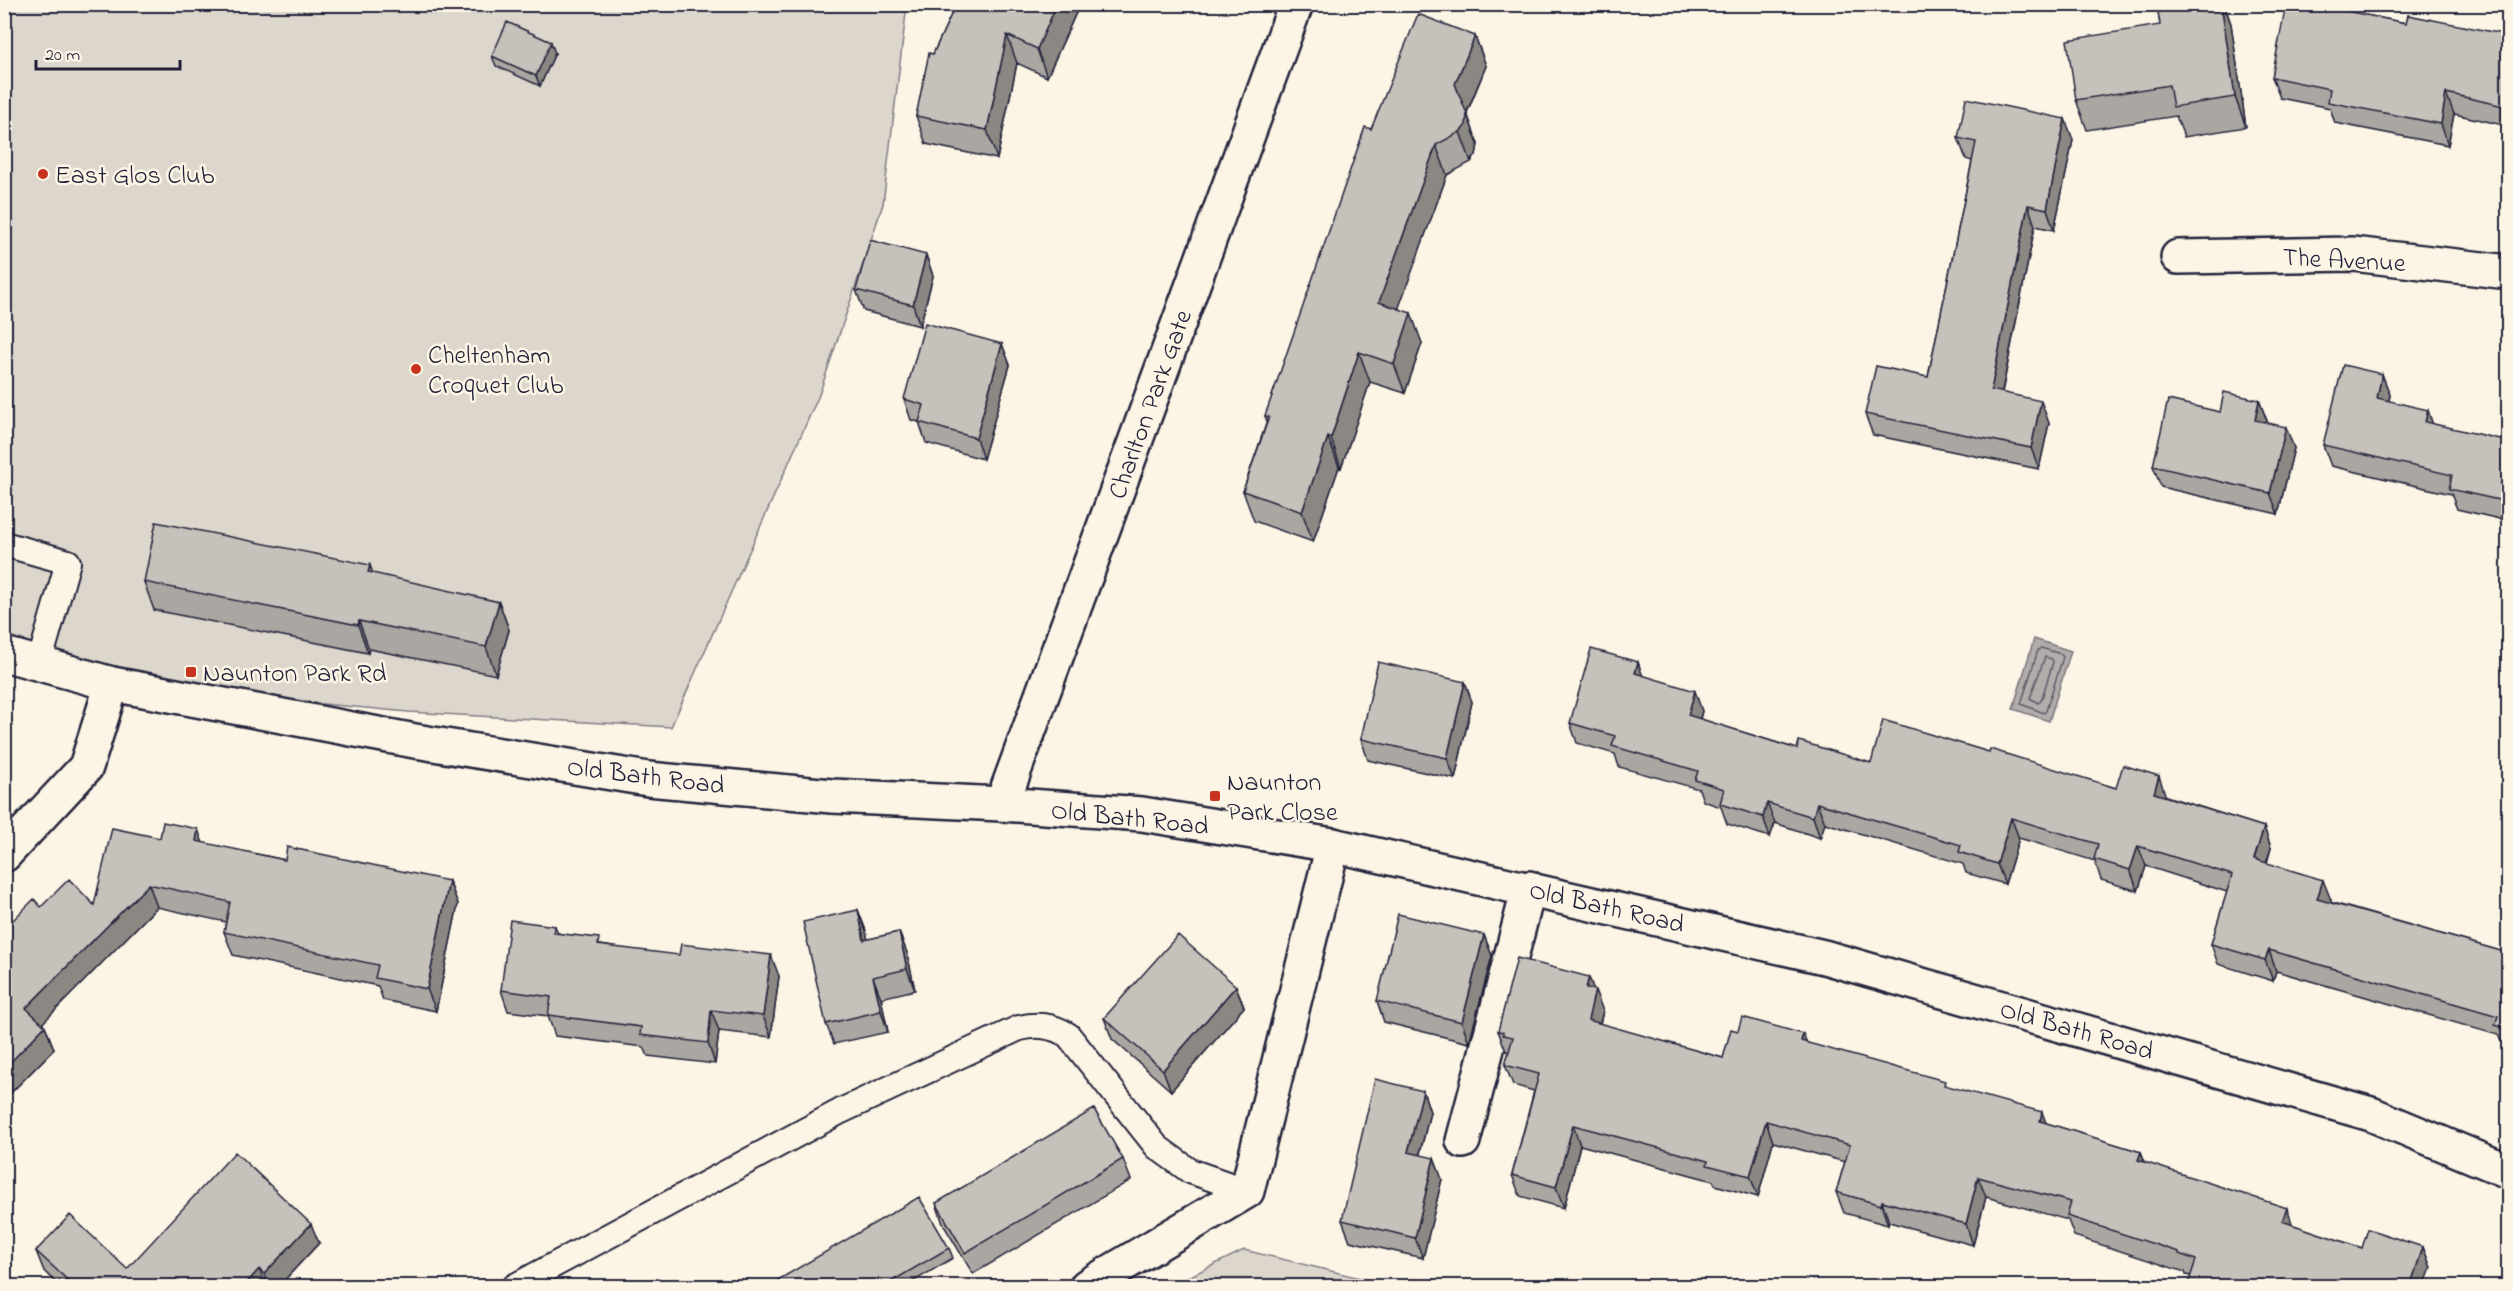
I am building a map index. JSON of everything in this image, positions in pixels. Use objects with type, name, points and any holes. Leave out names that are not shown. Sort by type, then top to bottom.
[{"type":"street","name":"Charlton Park Gate","points":[[1002,804],[1296,4]]},
{"type":"street","name":"The Avenue","points":[[2178,257],[2353,254],[2508,272]]},
{"type":"street","name":"Old Bath Road","points":[[4,654],[112,684],[415,741],[648,778],[832,796],[1002,804],[1142,814],[1333,845],[1824,957],[2371,1114],[2508,1171]]},
{"type":"street","points":[[4,855],[86,767],[112,684]]},
{"type":"street","points":[[1087,1287],[1247,1191],[1333,845]]},
{"type":"street","points":[[1463,1141],[1529,888]]},
{"type":"lane","points":[[4,544],[68,562],[39,663]]},
{"type":"lane","points":[[515,1287],[841,1111],[1019,1028],[1036,1024],[1054,1027],[1068,1035],[1157,1146],[1190,1171],[1247,1191]]},
{"type":"shaded area","name":"Cheltenham Croquet Club","points":[[4,5],[907,5],[883,204],[819,395],[671,727],[408,712],[112,684],[5,654]]},
{"type":"shaded area","points":[[1244,1250],[1393,1286],[1170,1286]]},
{"type":"water","points":[[2034,639],[2071,651],[2049,721],[2013,709]]},
{"type":"building","points":[[956,4],[1057,4],[1037,49],[1007,35],[987,130],[916,116],[929,53],[933,54]]},
{"type":"building","points":[[2157,4],[2221,4],[2235,97],[2173,107],[2169,85],[2076,100],[2067,40],[2160,25]]},
{"type":"building","points":[[2286,4],[2326,4],[2326,7],[2406,23],[2408,15],[2508,35],[2508,107],[2446,93],[2441,124],[2328,102],[2330,89],[2272,77]]},
{"type":"building","points":[[1418,14],[1475,36],[1455,84],[1467,114],[1466,125],[1460,132],[1436,145],[1379,302],[1411,313],[1394,364],[1359,352],[1331,438],[1328,437],[1302,512],[1243,491],[1269,417],[1265,416],[1365,127],[1371,129]]},
{"type":"building","points":[[507,22],[551,42],[536,76],[492,56]]},
{"type":"building","points":[[1966,98],[2065,119],[2047,209],[2028,205],[1991,390],[2041,401],[2031,448],[1865,414],[1876,366],[1928,377],[1976,142],[1958,138]]},
{"type":"building","points":[[870,240],[926,255],[913,305],[856,290]]},
{"type":"building","points":[[925,323],[1002,344],[976,438],[919,422],[924,405],[904,399]]},
{"type":"building","points":[[2343,365],[2382,374],[2377,398],[2428,410],[2425,422],[2508,441],[2508,502],[2449,489],[2452,475],[2323,445]]},
{"type":"building","points":[[2224,392],[2259,400],[2255,420],[2286,427],[2270,493],[2153,466],[2168,400],[2220,412]]},
{"type":"building","points":[[156,522],[370,565],[368,572],[499,602],[486,647],[359,621],[358,625],[144,582]]},
{"type":"building","points":[[1591,649],[1638,662],[1635,673],[1695,691],[1688,715],[1797,749],[1799,741],[1871,763],[1883,720],[1989,752],[1990,749],[2116,788],[2123,765],[2159,776],[2154,793],[2264,827],[2254,859],[2323,880],[2317,899],[2508,953],[2508,1029],[2495,1025],[2498,1016],[2269,950],[2265,960],[2211,944],[2232,875],[2138,846],[2130,870],[2094,859],[2098,844],[2011,818],[1997,864],[1959,852],[1961,845],[1817,803],[1813,817],[1767,803],[1763,817],[1720,804],[1724,789],[1695,780],[1698,771],[1612,746],[1615,736],[1570,723]]},
{"type":"building","points":[[1378,662],[1465,682],[1447,758],[1361,739]]},
{"type":"building","points":[[163,822],[198,829],[196,841],[285,860],[287,847],[449,881],[427,989],[375,978],[378,965],[224,932],[230,902],[149,884],[26,1008],[45,1026],[4,1069],[4,929],[34,899],[41,907],[69,879],[94,905],[112,828],[160,838]]},
{"type":"building","points":[[858,910],[864,940],[899,932],[907,969],[873,977],[881,1011],[826,1024],[803,922]]},
{"type":"building","points":[[1398,914],[1484,935],[1462,1022],[1377,1001]]},
{"type":"building","points":[[510,920],[555,926],[554,933],[599,938],[598,945],[679,955],[681,944],[771,955],[763,1016],[711,1010],[708,1043],[640,1035],[641,1027],[548,1015],[551,997],[501,990]]},
{"type":"building","points":[[1178,935],[1236,986],[1163,1070],[1104,1018]]},
{"type":"building","points":[[1517,958],[1589,977],[1586,988],[1595,990],[1588,1020],[1723,1058],[1731,1029],[1738,1031],[1742,1017],[1803,1034],[1801,1041],[1945,1081],[1944,1085],[2042,1112],[2040,1121],[2141,1152],[2138,1160],[2287,1208],[2282,1221],[2362,1248],[2368,1229],[2423,1247],[2410,1287],[2187,1287],[2196,1260],[2179,1254],[2179,1252],[2067,1216],[2071,1202],[1978,1177],[1966,1224],[1882,1201],[1881,1205],[1836,1192],[1850,1145],[1766,1121],[1750,1176],[1707,1165],[1708,1161],[1573,1125],[1556,1187],[1512,1175],[1539,1074],[1505,1065],[1513,1037],[1503,1035],[1503,1032],[1498,1031]]},
{"type":"building","points":[[1375,1079],[1423,1091],[1408,1152],[1434,1158],[1415,1238],[1342,1220]]},
{"type":"building","points":[[1094,1109],[1123,1159],[965,1253],[936,1203]]},
{"type":"building","points":[[235,1152],[311,1224],[264,1274],[259,1269],[243,1287],[78,1287],[36,1251],[70,1215],[127,1269]]},
{"type":"building","points":[[919,1197],[949,1248],[882,1287],[766,1287]]},
{"type":"place","name":"East Glos Club","points":[[43,174]]},
{"type":"place","name":"Cheltenham Croquet Club","points":[[416,369]]},
{"type":"place","name":"Naunton Park Rd","points":[[191,672]]},
{"type":"place","name":"Naunton Park Close","points":[[1215,796]]}]
